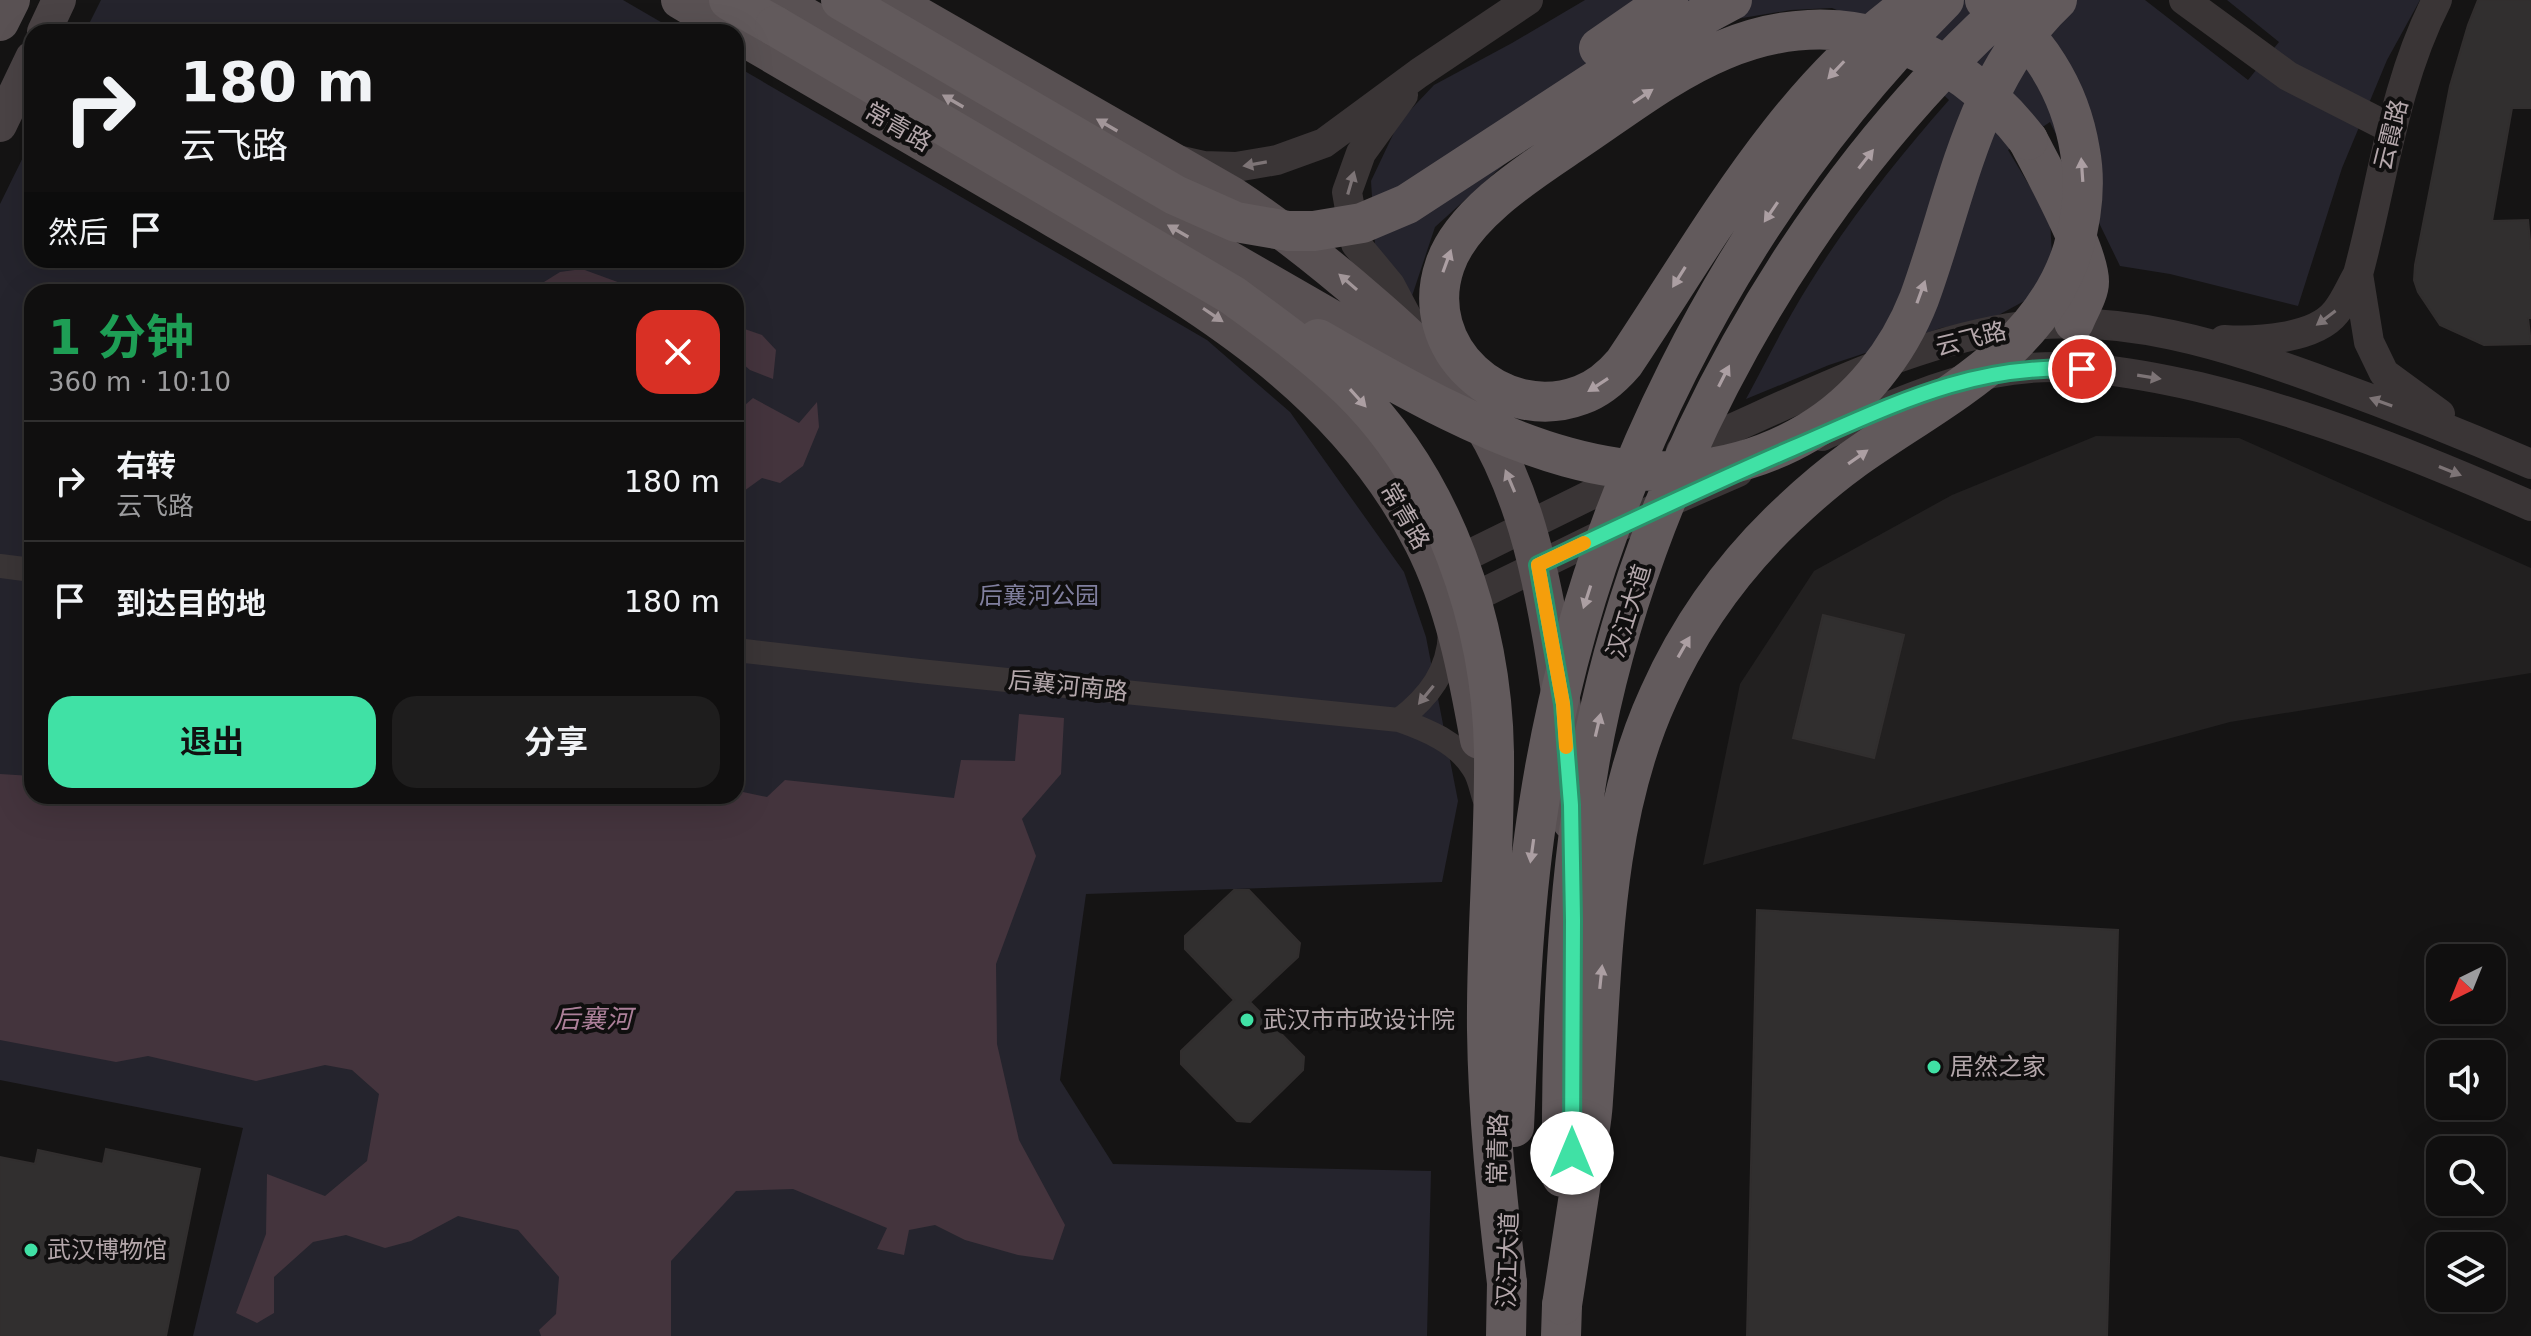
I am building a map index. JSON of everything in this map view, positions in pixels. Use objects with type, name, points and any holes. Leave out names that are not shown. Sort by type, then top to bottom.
[{"type":"highway","points":[[729,0],[776,13],[1232,295],[1318,359],[1352,391],[1402,452],[1424,488],[1442,525],[1471,603],[1487,676],[1494,750],[1487,1029],[1492,1153],[1507,1283]]},
{"type":"highway","points":[[841,0],[1175,195],[1236,222],[1288,231],[1314,231],[1362,223],[1407,204],[1631,57],[1732,0]]},
{"type":"highway","points":[[1407,204],[1451,157],[1503,113],[1668,0]]},
{"type":"highway","points":[[1916,0],[1893,16],[1874,32],[1865,41],[1856,49],[1758,161],[1708,232],[1624,363],[1612,376],[1582,395],[1548,402],[1530,402],[1497,391],[1467,369],[1447,338],[1439,302],[1444,266],[1461,234],[1508,191],[1555,155],[1665,82],[1722,50],[1772,35],[1811,31],[1850,32],[1863,34],[1876,36],[1901,44],[1948,66],[2009,116],[2028,140],[2048,177],[2084,257],[2090,283],[2074,322]]},
{"type":"highway","name":"汉江大道","points":[[1506,1336],[1529,870],[1554,722],[1581,616],[1642,449],[1688,351],[1757,233],[1837,121],[1944,0]]},
{"type":"highway","points":[[1565,1326],[1593,1105],[1599,996],[1618,830],[1632,768],[1658,696],[1694,628],[1737,568],[1761,541],[1786,515],[1849,462],[1963,385],[2013,345],[2046,305],[2070,260],[2082,209],[2083,184],[2077,132],[2069,108],[2045,60],[2009,18],[1985,0]]},
{"type":"highway","name":"汉江大道","points":[[1565,1326],[1562,1118],[1572,891],[1591,755],[1624,622],[1645,557],[1669,493],[1715,394],[1796,254],[1908,108],[2014,0]]},
{"type":"highway","points":[[1232,295],[1313,335],[1456,415],[1546,452],[1588,463],[1653,470],[1725,466],[1749,459],[1796,440],[1837,412],[1858,393],[1893,350],[1918,301],[1985,102],[2004,66],[2025,36],[2057,0]]},
{"type":"main road","points":[[0,22],[11,0]]},
{"type":"main road","points":[[48,24],[59,0]]},
{"type":"main road","name":"常青路","points":[[680,0],[721,24]]},
{"type":"main road","points":[[891,0],[1231,195],[1281,228],[1425,351],[1454,384],[1503,464],[1528,527],[1538,565],[1563,704],[1571,805],[1573,920],[1565,1326]]},
{"type":"main road","points":[[776,13],[1334,320],[1440,390],[1480,422]]},
{"type":"main road","name":"常青路","points":[[744,37],[1168,285],[1246,338],[1302,385],[1355,441],[1423,542],[1450,609],[1473,706],[1498,867],[1502,978],[1495,1336]]},
{"type":"main road","points":[[0,125],[24,75]]},
{"type":"street","points":[[1160,155],[1203,166],[1236,167],[1277,160],[1324,143],[1419,73],[1528,0]]},
{"type":"street","points":[[2184,0],[2288,76],[2390,128]]},
{"type":"street","name":"云霞路","points":[[2358,274],[2390,128],[2419,34],[2437,0]]},
{"type":"street","points":[[1419,73],[1361,153],[1347,192],[1356,244],[1390,285],[1425,351]]},
{"type":"street","points":[[2182,336],[2247,341],[2305,332],[2335,314],[2358,274]]},
{"type":"street","points":[[2358,274],[2369,342],[2384,373],[2477,441]]},
{"type":"street","name":"云飞路","points":[[1435,571],[1653,463],[1866,370],[1938,345],[2010,328],[2074,322],[2128,326],[2182,336],[2272,363],[2397,408],[2531,464]]},
{"type":"street","name":"云飞路","points":[[1450,609],[1669,502],[1880,410],[1947,384],[1996,372],[2053,367],[2112,370],[2161,378],[2246,399],[2383,443],[2531,506]]},
{"type":"street","points":[[0,566],[24,569]]},
{"type":"street","points":[[1399,720],[1422,703],[1440,674],[1448,649],[1450,609]]},
{"type":"street","name":"后襄河南路","points":[[744,651],[1399,720],[1430,732],[1454,747],[1474,769],[1487,809],[1498,867]]},
{"type":"shaded area","points":[[2096,436],[2239,438],[2531,568],[2531,673],[2230,722],[1703,865],[1740,684],[1814,571],[1952,495]]},
{"type":"green space","points":[[101,0],[623,0],[664,24],[89,24]]},
{"type":"green space","points":[[1585,0],[2145,0],[2248,80],[2279,42],[2227,0],[2420,0],[2387,60],[2342,168],[2298,306],[2170,274],[2120,266],[2050,122],[2008,150],[2050,220],[2052,256],[2028,299],[1993,318],[1941,328],[1829,365],[1746,399],[1792,313],[1846,229],[1885,176],[1949,100],[1866,22],[1832,8],[1791,10],[1736,19],[1509,160],[1435,227],[1411,299],[1375,244],[1371,181],[1399,122],[1434,85]]},
{"type":"green space","name":"后襄河公园","points":[[744,71],[1207,340],[1290,412],[1404,572],[1426,637],[1458,801],[1442,882],[1086,894],[1060,1080],[1113,1164],[1431,1171],[1427,1336],[193,1336],[243,1128],[0,1080],[0,204],[24,155],[24,268],[744,268]]},
{"type":"water","points":[[582,269],[623,284],[541,284],[560,272]]},
{"type":"water","points":[[744,329],[762,335],[776,350],[773,379],[744,365]]},
{"type":"water","points":[[753,398],[799,423],[817,402],[819,427],[803,466],[780,483],[762,478],[744,491],[744,406]]},
{"type":"water","name":"后襄河","points":[[1019,714],[1064,718],[1061,774],[1022,819],[1036,856],[996,964],[997,1044],[1019,1140],[1065,1225],[1053,1260],[1018,1255],[965,1240],[935,1225],[909,1230],[904,1255],[877,1249],[887,1228],[793,1189],[736,1191],[671,1261],[671,1336],[541,1336],[539,1330],[556,1314],[559,1277],[518,1230],[458,1216],[411,1241],[385,1248],[346,1235],[313,1242],[274,1277],[274,1313],[257,1323],[236,1313],[266,1234],[267,1174],[325,1196],[367,1161],[379,1094],[352,1070],[325,1065],[256,1081],[148,1056],[116,1062],[0,1040],[0,774],[24,776],[24,804],[744,804],[744,792],[767,797],[785,780],[954,798],[961,760],[1015,761]]},
{"type":"building","points":[[2478,0],[2531,0],[2531,108],[2512,108],[2492,221],[2528,220],[2531,344],[2484,345],[2440,325],[2418,292],[2414,280],[2450,86]]},
{"type":"building","points":[[1823,615],[1904,635],[1874,758],[1793,738]]},
{"type":"building","points":[[1234,890],[1249,890],[1300,943],[1298,957],[1250,1002],[1304,1057],[1303,1070],[1250,1122],[1237,1121],[1181,1064],[1181,1051],[1234,1000],[1185,949],[1185,936]]},
{"type":"building","name":"居然之家","points":[[1757,910],[2118,930],[2107,1336],[1747,1336]]},
{"type":"building","points":[[106,1149],[200,1169],[166,1336],[0,1336],[0,1157],[35,1164],[38,1150],[103,1164]]},
{"type":"slow traffic","points":[[1566,747],[1563,704],[1538,565],[1584,543]]},
{"type":"place","name":"武汉市市政设计院","points":[[1247,1020]]},
{"type":"place","name":"居然之家","points":[[1934,1067]]},
{"type":"place","name":"武汉博物馆","points":[[31,1250]]},
{"type":"route","points":[[1572,1153],[1571,805],[1563,704],[1538,565],[1669,502],[1947,384],[1996,372],[2053,367],[2082,369]]}]
